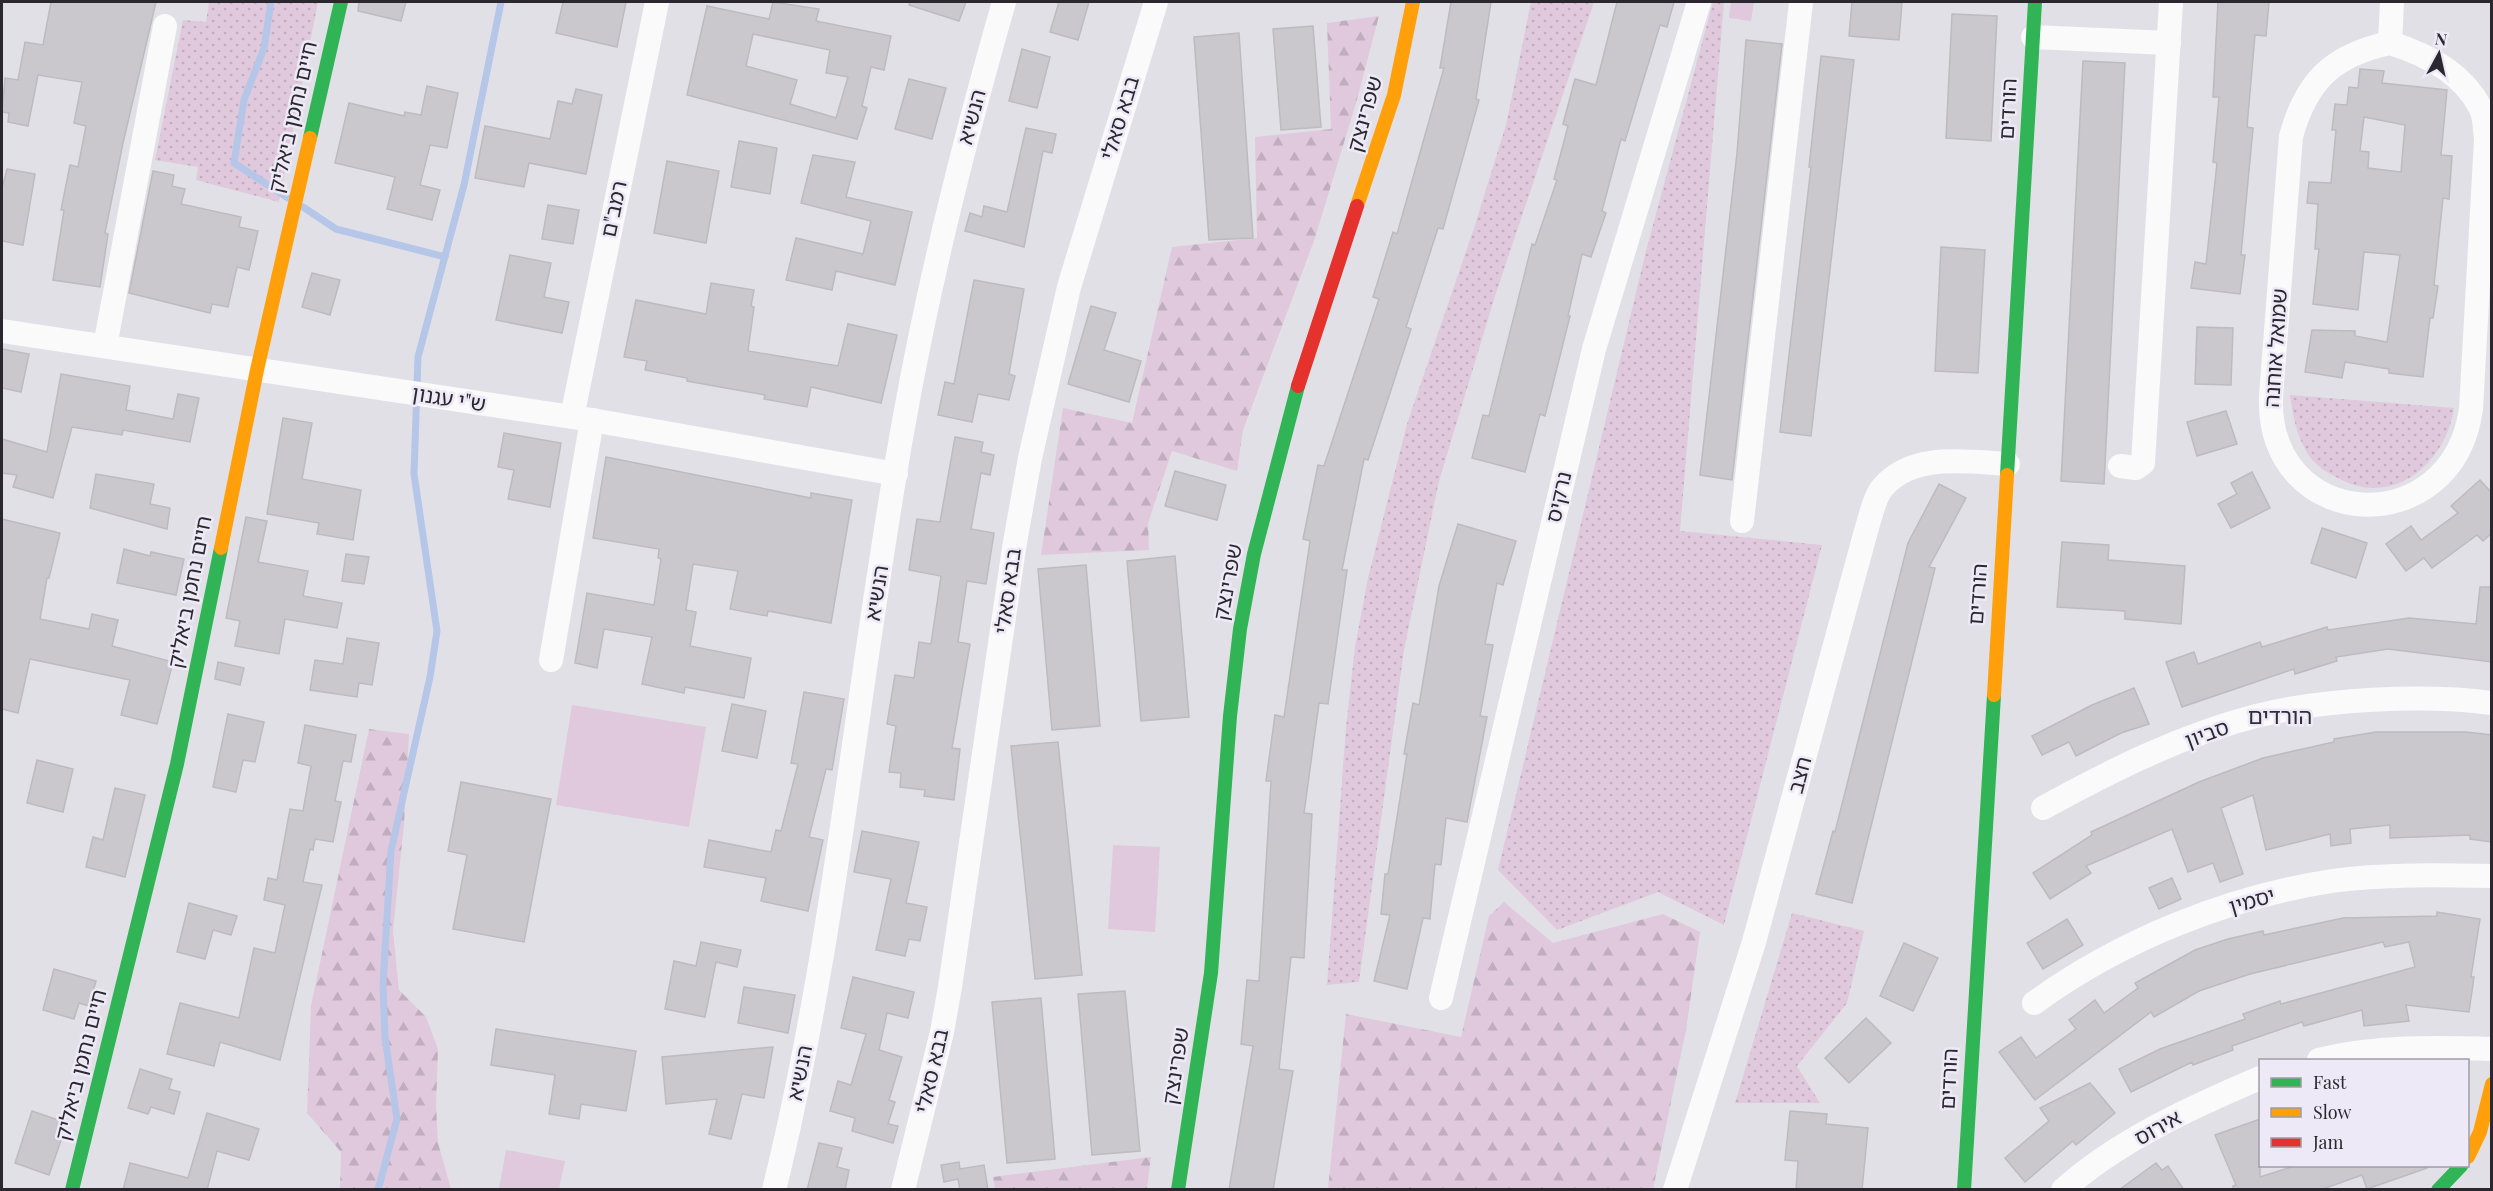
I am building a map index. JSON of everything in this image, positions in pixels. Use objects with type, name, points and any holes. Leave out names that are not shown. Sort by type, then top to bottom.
[{"type":"street","name":"חיים נחמן ביאליק","points":[[72,1190],[177,764],[256,370],[341,2]]},
{"type":"street","name":"רמב\"ם","points":[[551,660],[582,419],[657,2]]},
{"type":"street","name":"הנשיא","points":[[774,1190],[814,1005],[905,415],[950,198],[1004,2]]},
{"type":"street","name":"בבא סאלי","points":[[903,1190],[948,999],[1014,548],[1030,458],[1069,287],[1156,2]]},
{"type":"street","name":"שפרינצק","points":[[1178,1190],[1211,973],[1230,716],[1240,629],[1254,554],[1296,391],[1394,95],[1413,2]]},
{"type":"street","name":"נרקיס","points":[[1441,998],[1594,349],[1699,2]]},
{"type":"street","points":[[1742,521],[1801,2]]},
{"type":"street","name":"הורדים","points":[[1964,1190],[2035,2]]},
{"type":"street","points":[[2120,466],[2136,468],[2143,463],[2171,2]]},
{"type":"street","points":[[2390,43],[2392,2]]},
{"type":"street","points":[[105,346],[165,26]]},
{"type":"street","points":[[2033,37],[2169,43]]},
{"type":"street","name":"שמואל אוחנה","points":[[2390,43],[2414,51],[2448,69],[2468,89],[2481,109],[2486,140],[2471,410],[2464,441],[2456,458],[2442,476],[2417,494],[2392,503],[2341,503],[2314,489],[2294,472],[2280,450],[2272,425],[2271,396],[2291,136],[2299,107],[2311,88],[2330,67],[2346,56],[2390,43]]},
{"type":"street","name":"ש\"י עגנון","points":[[2,331],[582,419],[896,474]]},
{"type":"street","name":"חצב","points":[[1675,1190],[1754,942],[1866,531],[1881,488],[1901,473],[1919,465],[1945,461],[2008,464]]},
{"type":"street","name":"סביון","points":[[2043,808],[2144,758],[2257,716],[2308,708],[2408,698],[2492,703]]},
{"type":"street","name":"יסמין","points":[[2034,1003],[2061,984],[2173,927],[2266,896],[2332,881],[2378,877],[2492,876]]},
{"type":"street","points":[[2325,1059],[2371,1051],[2438,1047],[2492,1049]]},
{"type":"street","name":"אירוס","points":[[2063,1190],[2114,1154],[2160,1126],[2209,1100],[2259,1078]]},
{"type":"street","points":[[2469,1155],[2473,1150],[2492,1084]]},
{"type":"street","points":[[2438,1190],[2460,1167]]},
{"type":"green space","points":[[209,2],[318,2],[279,202],[196,180],[198,167],[155,160],[183,20],[206,22]]},
{"type":"green space","points":[[1531,2],[1594,2],[1495,296],[1439,481],[1404,650],[1359,982],[1327,985],[1346,727],[1355,647],[1368,578],[1407,424],[1475,225],[1506,125]]},
{"type":"green space","points":[[1713,2],[1724,2],[1680,531],[1822,545],[1724,925],[1658,892],[1557,930],[1498,870],[1646,251]]},
{"type":"green space","points":[[1731,2],[1754,2],[1751,21],[1729,18]]},
{"type":"green space","points":[[1379,16],[1356,103],[1315,238],[1243,430],[1237,471],[1172,451],[1148,523],[1149,550],[1041,555],[1063,408],[1132,423],[1172,247],[1257,238],[1255,137],[1331,129],[1327,23]]},
{"type":"green space","points":[[2290,395],[2454,408],[2449,428],[2440,446],[2428,462],[2414,475],[2397,484],[2378,488],[2358,486],[2338,478],[2312,460],[2299,434]]},
{"type":"green space","points":[[572,705],[706,727],[689,827],[556,805]]},
{"type":"green space","points":[[369,729],[409,734],[404,824],[393,931],[399,990],[426,1017],[438,1049],[436,1105],[438,1143],[451,1189],[340,1189],[341,1152],[307,1113],[311,1006]]},
{"type":"green space","points":[[1113,845],[1160,847],[1155,932],[1108,929]]},
{"type":"green space","points":[[1504,902],[1553,943],[1663,914],[1700,932],[1686,1030],[1653,1189],[1328,1189],[1346,1014],[1461,1037],[1489,916]]},
{"type":"green space","points":[[1792,913],[1864,931],[1847,1003],[1797,1066],[1820,1103],[1735,1103]]},
{"type":"green space","points":[[506,1150],[565,1161],[559,1189],[499,1189]]},
{"type":"green space","points":[[1151,1157],[1147,1189],[995,1189],[993,1177]]},
{"type":"building","points":[[51,2],[156,2],[123,143],[105,233],[108,234],[100,287],[53,280],[64,210],[61,210],[70,165],[78,167],[86,126],[74,123],[82,82],[38,75],[28,126],[8,122],[9,113],[2,112],[5,78],[18,80],[25,42],[43,45]]},
{"type":"building","points":[[359,2],[406,2],[401,21],[358,11]]},
{"type":"building","points":[[563,2],[626,2],[617,47],[556,33]]},
{"type":"building","points":[[773,2],[819,9],[816,21],[891,36],[884,70],[871,67],[862,106],[867,108],[857,139],[687,95],[707,6],[769,19]],"holes":[[[753,34],[830,50],[826,73],[848,77],[836,118],[790,104],[797,80],[746,66]]]},
{"type":"building","points":[[910,2],[966,2],[959,21],[909,5]]},
{"type":"building","points":[[1059,2],[1089,2],[1078,40],[1050,32]]},
{"type":"building","points":[[1451,2],[1491,2],[1476,99],[1479,100],[1443,229],[1438,228],[1406,327],[1411,329],[1368,460],[1364,459],[1342,570],[1347,570],[1328,704],[1319,703],[1304,813],[1312,814],[1304,958],[1291,957],[1279,1069],[1293,1071],[1273,1190],[1229,1190],[1253,1046],[1241,1044],[1247,980],[1259,981],[1271,781],[1266,781],[1275,715],[1284,717],[1310,541],[1303,539],[1318,465],[1324,466],[1379,299],[1373,297],[1393,232],[1397,234],[1444,68],[1440,68]]},
{"type":"building","points":[[1617,2],[1674,2],[1667,27],[1660,25],[1625,141],[1621,139],[1602,211],[1606,213],[1591,257],[1582,254],[1568,316],[1570,316],[1545,416],[1540,414],[1525,472],[1472,458],[1483,415],[1489,416],[1532,244],[1535,245],[1557,180],[1554,179],[1568,126],[1563,124],[1575,79],[1596,85]]},
{"type":"building","points":[[1852,2],[1902,2],[1899,40],[1849,36]]},
{"type":"building","points":[[2218,2],[2269,2],[2266,36],[2255,35],[2247,127],[2253,128],[2241,255],[2245,255],[2240,294],[2191,288],[2195,262],[2206,264],[2217,163],[2213,162],[2219,97],[2213,97]]},
{"type":"building","points":[[1952,14],[1997,16],[1991,141],[1946,138]]},
{"type":"building","points":[[1313,26],[1321,127],[1281,130],[1273,29]]},
{"type":"building","points":[[1239,33],[1253,238],[1209,240],[1194,37]]},
{"type":"building","points":[[1746,40],[1782,44],[1732,480],[1700,475],[1737,153]]},
{"type":"building","points":[[1022,49],[1050,57],[1037,108],[1009,101]]},
{"type":"building","points":[[1821,56],[1854,60],[1811,436],[1780,432],[1811,167],[1809,167]]},
{"type":"building","points":[[2083,61],[2125,63],[2104,484],[2061,481]]},
{"type":"building","points":[[2360,69],[2384,71],[2382,83],[2447,90],[2441,155],[2452,156],[2449,199],[2443,198],[2434,285],[2438,286],[2433,318],[2430,318],[2423,377],[2389,373],[2389,369],[2345,362],[2342,378],[2305,372],[2312,330],[2355,331],[2355,336],[2387,342],[2400,255],[2364,252],[2358,310],[2313,304],[2319,249],[2315,249],[2318,204],[2307,203],[2309,182],[2331,183],[2336,130],[2332,130],[2335,104],[2347,105],[2349,87],[2358,88]],"holes":[[[2364,117],[2405,125],[2401,172],[2368,168],[2369,152],[2360,151]]]},
{"type":"building","points":[[909,79],[946,88],[932,139],[895,129]]},
{"type":"building","points":[[427,86],[458,93],[447,148],[430,145],[420,185],[440,190],[432,220],[387,209],[395,177],[335,163],[349,103],[404,116],[405,112],[421,115]]},
{"type":"building","points":[[576,89],[602,95],[586,174],[529,163],[524,187],[475,178],[485,126],[550,139],[558,101],[572,104]]},
{"type":"building","points":[[1026,128],[1056,134],[1052,153],[1043,151],[1024,247],[965,231],[970,213],[982,217],[984,206],[1007,212]]},
{"type":"building","points":[[739,141],[777,148],[770,194],[731,187]]},
{"type":"building","points":[[813,155],[855,162],[846,197],[912,212],[895,285],[836,271],[832,290],[786,280],[796,238],[863,254],[871,221],[801,203]]},
{"type":"building","points":[[667,161],[719,171],[706,243],[654,233]]},
{"type":"building","points":[[7,169],[35,174],[23,245],[2,241],[2,188]]},
{"type":"building","points":[[153,171],[174,175],[172,186],[185,189],[181,204],[241,217],[239,227],[258,231],[249,270],[237,267],[228,307],[212,304],[210,313],[129,293]]},
{"type":"building","points":[[548,205],[579,210],[573,244],[542,239]]},
{"type":"building","points":[[1941,247],[1985,250],[1978,373],[1935,371]]},
{"type":"building","points":[[510,255],[551,263],[544,297],[569,302],[562,333],[496,320]]},
{"type":"building","points":[[312,273],[340,280],[330,315],[302,307]]},
{"type":"building","points":[[974,280],[1024,289],[1009,374],[1015,376],[1009,400],[978,394],[972,422],[938,415],[945,382],[954,384]]},
{"type":"building","points":[[711,283],[754,290],[748,351],[838,366],[848,324],[897,335],[881,403],[811,387],[807,407],[764,399],[765,395],[687,381],[687,378],[645,370],[647,361],[624,357],[636,300],[706,314]]},
{"type":"building","points":[[1091,306],[1116,313],[1104,350],[1141,361],[1129,402],[1068,384]]},
{"type":"building","points":[[2197,327],[2233,328],[2231,385],[2195,384]]},
{"type":"building","points":[[2,349],[29,354],[21,392],[2,388]]},
{"type":"building","points":[[61,374],[130,386],[126,410],[173,419],[178,394],[199,398],[190,442],[123,430],[122,435],[72,427],[53,498],[13,487],[17,475],[2,473],[2,439],[47,452]]},
{"type":"building","points":[[2226,411],[2237,444],[2197,456],[2187,422]]},
{"type":"building","points":[[283,418],[312,423],[302,479],[361,490],[353,540],[317,534],[319,523],[267,514]]},
{"type":"building","points":[[504,433],[561,443],[550,507],[508,499],[514,470],[498,467]]},
{"type":"building","points":[[955,437],[983,442],[981,452],[994,455],[990,475],[981,473],[971,529],[994,533],[986,584],[967,581],[958,642],[970,644],[952,748],[960,749],[954,800],[924,796],[925,790],[900,787],[901,773],[889,772],[896,726],[887,724],[895,675],[914,678],[919,642],[931,644],[941,576],[909,570],[917,519],[940,522]]},
{"type":"building","points":[[606,457],[811,498],[811,493],[852,500],[831,623],[768,611],[767,616],[730,609],[738,571],[693,564],[686,610],[696,612],[690,646],[751,658],[744,698],[685,687],[684,693],[642,684],[652,637],[604,629],[597,668],[575,663],[587,593],[654,605],[661,559],[658,558],[659,549],[593,538]]},
{"type":"building","points":[[1175,471],[1226,485],[1217,520],[1165,506]]},
{"type":"building","points":[[2252,472],[2270,508],[2231,528],[2218,504],[2237,494],[2231,483]]},
{"type":"building","points":[[96,474],[154,484],[150,504],[170,508],[167,529],[90,508]]},
{"type":"building","points":[[2480,480],[2492,493],[2492,533],[2483,541],[2477,535],[2432,568],[2424,558],[2406,571],[2386,544],[2411,526],[2421,540],[2458,513],[2451,506]]},
{"type":"building","points":[[1939,484],[1966,498],[1929,567],[1935,568],[1852,903],[1816,894],[1833,831],[1835,832],[1908,543]]},
{"type":"building","points":[[246,517],[267,521],[258,562],[308,571],[303,596],[342,603],[337,628],[285,619],[279,654],[235,646],[240,621],[226,618]]},
{"type":"building","points":[[2,519],[60,533],[49,578],[47,578],[40,619],[89,629],[92,614],[118,620],[112,646],[173,662],[157,724],[121,715],[130,680],[30,659],[18,713],[2,709]]},
{"type":"building","points":[[1458,524],[1516,541],[1503,585],[1497,583],[1485,644],[1493,645],[1480,716],[1487,717],[1467,822],[1446,818],[1441,865],[1435,864],[1430,919],[1423,918],[1407,989],[1374,981],[1390,915],[1381,914],[1385,874],[1388,874],[1413,703],[1419,705],[1439,586]]},
{"type":"building","points":[[2322,528],[2367,543],[2356,578],[2311,563]]},
{"type":"building","points":[[2062,542],[2109,545],[2108,560],[2185,566],[2181,624],[2125,619],[2125,611],[2057,607]]},
{"type":"building","points":[[124,549],[150,556],[151,552],[184,559],[176,595],[117,583]]},
{"type":"building","points":[[346,554],[369,557],[364,584],[342,581]]},
{"type":"building","points":[[1175,556],[1189,717],[1141,721],[1127,561]]},
{"type":"building","points":[[1086,565],[1100,726],[1052,730],[1038,569]]},
{"type":"building","points":[[2480,587],[2492,587],[2492,662],[2388,649],[2336,657],[2337,661],[2295,674],[2294,669],[2182,707],[2166,662],[2194,652],[2198,664],[2260,642],[2262,647],[2327,627],[2328,630],[2409,618],[2476,624]]},
{"type":"building","points":[[347,638],[379,643],[372,685],[359,683],[357,697],[310,690],[315,660],[343,664]]},
{"type":"building","points":[[218,662],[244,668],[240,685],[215,679]]},
{"type":"building","points":[[2134,688],[2149,724],[2121,733],[2076,756],[2069,742],[2042,755],[2032,736],[2092,705]]},
{"type":"building","points":[[804,692],[844,699],[832,770],[826,769],[809,837],[823,840],[808,911],[761,901],[766,878],[704,867],[709,840],[771,852],[776,830],[781,831],[798,764],[791,763]]},
{"type":"building","points":[[732,704],[766,711],[757,758],[722,751]]},
{"type":"building","points":[[228,714],[264,722],[255,762],[243,760],[236,792],[213,787]]},
{"type":"building","points":[[305,725],[356,735],[351,762],[343,761],[335,801],[341,802],[333,842],[315,839],[313,850],[310,849],[303,882],[322,885],[280,1060],[220,1042],[214,1066],[167,1054],[180,1003],[239,1018],[254,948],[275,953],[285,905],[264,900],[268,878],[277,880],[290,809],[303,811],[311,766],[298,763]]},
{"type":"building","points":[[2376,732],[2466,732],[2492,735],[2492,842],[2470,839],[2470,835],[2390,838],[2390,825],[2350,829],[2351,843],[2331,846],[2330,834],[2266,850],[2253,795],[2221,808],[2243,874],[2220,882],[2213,863],[2188,872],[2172,829],[2086,866],[2091,873],[2050,899],[2033,873],[2092,835],[2091,832],[2199,782],[2263,758],[2334,742],[2334,739]]},
{"type":"building","points":[[1058,742],[1082,975],[1035,979],[1011,746]]},
{"type":"building","points":[[37,760],[73,769],[63,812],[27,803]]},
{"type":"building","points":[[461,782],[551,799],[524,942],[453,929],[467,855],[448,851]]},
{"type":"building","points":[[115,788],[145,795],[125,877],[86,867],[93,837],[103,840]]},
{"type":"building","points":[[862,831],[919,842],[906,903],[927,907],[920,941],[909,939],[905,956],[876,950],[891,879],[854,872]]},
{"type":"building","points":[[2172,878],[2181,899],[2159,909],[2149,888]]},
{"type":"building","points":[[189,903],[237,916],[231,935],[213,930],[205,959],[177,952]]},
{"type":"building","points":[[2437,912],[2480,919],[2471,977],[2474,977],[2469,1012],[2406,1005],[2409,1021],[2364,1026],[2362,1010],[2304,1026],[2302,1022],[2232,1046],[2233,1050],[2193,1065],[2192,1062],[2131,1092],[2119,1069],[2160,1049],[2245,1019],[2243,1014],[2280,1001],[2281,1004],[2415,967],[2409,942],[2385,947],[2383,942],[2250,974],[2199,991],[2154,1017],[2151,1012],[2035,1100],[1999,1052],[2021,1037],[2036,1058],[2076,1029],[2069,1020],[2095,1000],[2104,1013],[2138,988],[2135,983],[2195,950],[2228,939],[2263,931],[2264,935],[2343,918],[2437,916]]},
{"type":"building","points":[[2067,919],[2083,945],[2043,969],[2027,943]]},
{"type":"building","points":[[701,942],[741,950],[737,967],[716,962],[705,1017],[665,1009],[674,961],[696,966]]},
{"type":"building","points":[[1904,943],[1938,958],[1913,1011],[1880,996]]},
{"type":"building","points":[[54,969],[96,981],[89,1006],[79,1003],[74,1019],[43,1010]]},
{"type":"building","points":[[853,977],[914,992],[908,1018],[887,1013],[879,1050],[902,1057],[889,1100],[895,1102],[888,1124],[898,1126],[893,1143],[852,1131],[855,1118],[830,1111],[838,1081],[851,1085],[866,1034],[841,1028]]},
{"type":"building","points":[[744,987],[795,995],[788,1033],[738,1023]]},
{"type":"building","points":[[1125,991],[1140,1151],[1092,1155],[1078,994]]},
{"type":"building","points":[[1041,998],[1055,1159],[1007,1163],[992,1002]]},
{"type":"building","points":[[1866,1018],[1891,1043],[1849,1083],[1825,1058]]},
{"type":"building","points":[[496,1029],[636,1051],[626,1111],[581,1104],[579,1119],[549,1114],[555,1075],[491,1065]]},
{"type":"building","points":[[773,1047],[764,1098],[742,1094],[731,1139],[709,1134],[717,1099],[666,1104],[662,1057]]},
{"type":"building","points":[[140,1069],[172,1079],[169,1089],[180,1092],[174,1114],[151,1107],[148,1114],[128,1108]]},
{"type":"building","points":[[2090,1083],[2115,1113],[2076,1145],[2073,1141],[2025,1182],[2005,1158],[2049,1121],[2040,1108]]},
{"type":"building","points":[[32,1111],[67,1123],[49,1175],[15,1163]]},
{"type":"building","points":[[1790,1111],[1827,1114],[1826,1124],[1868,1128],[1862,1190],[1796,1190],[1798,1161],[1785,1160]]},
{"type":"building","points":[[207,1113],[259,1129],[249,1160],[217,1151],[207,1190],[123,1190],[130,1163],[188,1178]]},
{"type":"building","points":[[2259,1119],[2260,1177],[2291,1167],[2427,1168],[2367,1189],[2362,1175],[2320,1190],[2233,1190],[2233,1186],[2236,1185],[2215,1135]]},
{"type":"building","points":[[819,1143],[842,1148],[837,1167],[849,1170],[845,1190],[807,1190]]},
{"type":"building","points":[[959,1162],[960,1169],[984,1165],[988,1190],[960,1190],[958,1179],[944,1182],[941,1165]]},
{"type":"building","points":[[2156,1163],[2162,1170],[2168,1166],[2184,1190],[2119,1190]]},
{"type":"waterway","points":[[271,2],[264,48],[244,100],[234,163],[288,198]]},
{"type":"waterway","points":[[378,1190],[397,1119],[385,1038],[383,985],[391,851],[430,677],[437,631],[414,474],[418,357],[464,185],[501,2]]},
{"type":"waterway","points":[[303,207],[336,229],[445,257]]},
{"type":"traffic: fast","points":[[310,138],[341,2]]},
{"type":"traffic: fast","points":[[2007,475],[2035,2]]},
{"type":"traffic: fast","points":[[1178,1190],[1211,973],[1230,716],[1240,629],[1254,554],[1298,386]]},
{"type":"traffic: fast","points":[[72,1190],[177,764],[221,548]]},
{"type":"traffic: fast","points":[[1964,1190],[1994,695]]},
{"type":"traffic: fast","points":[[2438,1190],[2460,1167]]},
{"type":"traffic: slow","points":[[1357,206],[1394,95],[1413,2]]},
{"type":"traffic: slow","points":[[221,548],[257,370],[310,138]]},
{"type":"traffic: slow","points":[[1994,695],[2007,475]]},
{"type":"traffic: slow","points":[[2469,1155],[2480,1132],[2492,1084]]},
{"type":"traffic: jam","points":[[1298,386],[1357,206]]},
{"type":"district","name":"הורדים","points":[[2280,716]]}]
